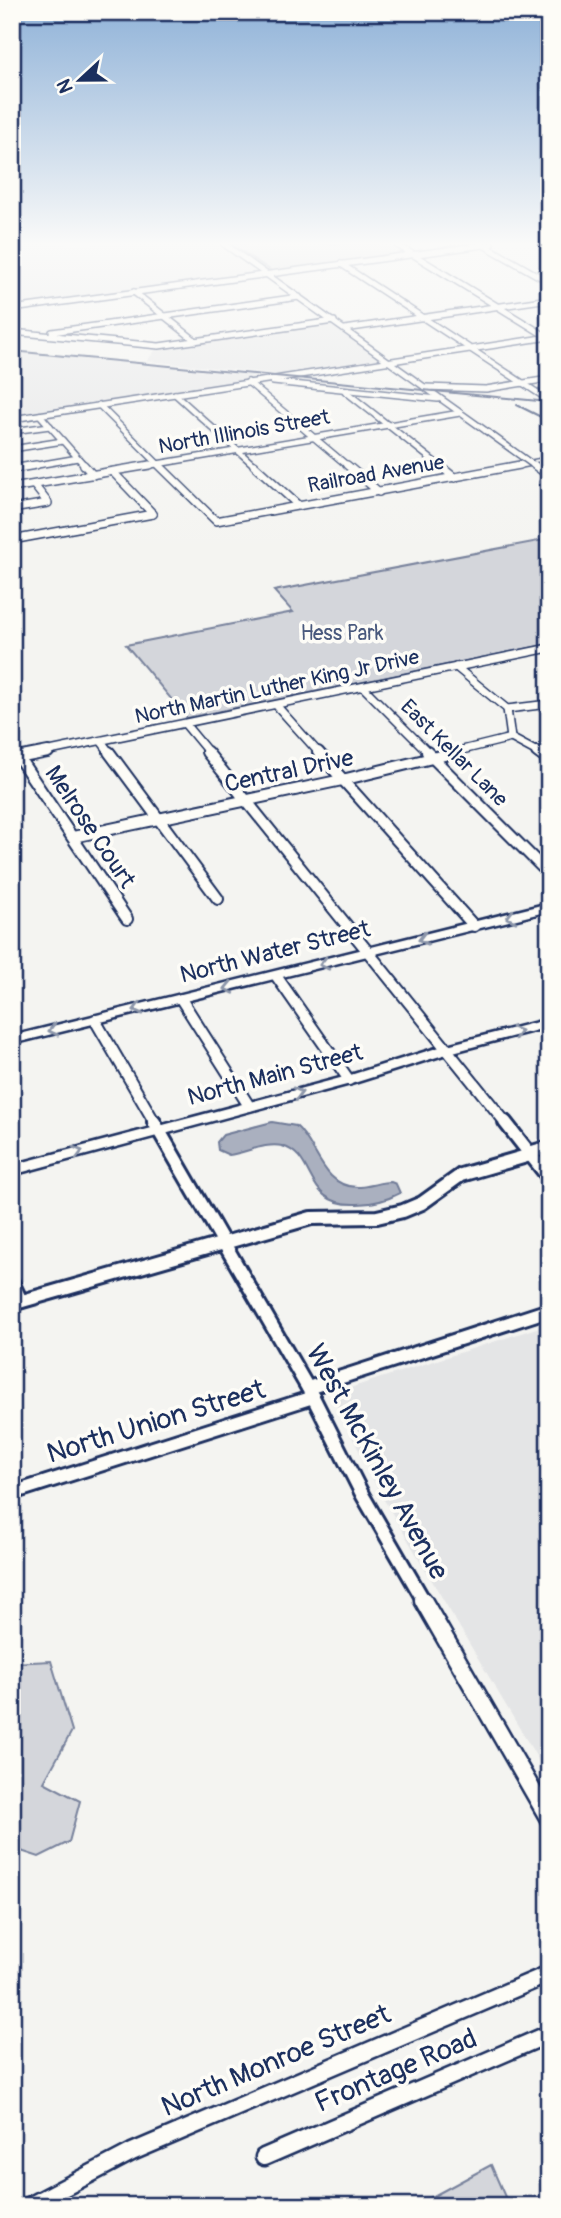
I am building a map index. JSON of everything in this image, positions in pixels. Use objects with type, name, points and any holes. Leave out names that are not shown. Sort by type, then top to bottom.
[{"type":"main road","name":"North Water Street","points":[[12,1040],[549,907]]},
{"type":"main road","name":"North Main Street","points":[[12,1170],[349,1080],[448,1049],[549,1023]]},
{"type":"street","points":[[370,348],[486,431],[547,480]]},
{"type":"street","points":[[12,419],[481,348]]},
{"type":"street","points":[[471,349],[541,395]]},
{"type":"street","points":[[425,387],[486,389],[549,379]]},
{"type":"street","points":[[259,381],[441,399]]},
{"type":"street","points":[[248,382],[379,492]]},
{"type":"street","points":[[344,391],[456,478]]},
{"type":"street","points":[[175,394],[299,506]]},
{"type":"street","points":[[99,405],[157,464]]},
{"type":"street","name":"North Illinois Street","points":[[12,488],[460,413]]},
{"type":"street","points":[[40,415],[93,475]]},
{"type":"street","points":[[12,431],[50,426]]},
{"type":"street","points":[[12,449],[63,441]]},
{"type":"street","points":[[12,469],[78,458]]},
{"type":"street","name":"Railroad Avenue","points":[[157,464],[215,520],[542,461]]},
{"type":"street","points":[[12,540],[153,514],[113,472]]},
{"type":"street","points":[[12,509],[48,503],[34,485]]},
{"type":"street","name":"North Martin Luther King Jr Drive","points":[[16,758],[549,648]]},
{"type":"street","points":[[456,667],[507,709],[511,738],[536,750],[549,761]]},
{"type":"street","name":"East Kellar Lane","points":[[363,687],[549,874]]},
{"type":"street","points":[[507,709],[549,704]]},
{"type":"street","points":[[276,705],[474,926]]},
{"type":"street","points":[[185,724],[371,952],[549,1178]]},
{"type":"street","name":"Central Drive","points":[[73,837],[342,780],[511,738]]},
{"type":"street","points":[[101,741],[218,899]]},
{"type":"street","points":[[536,750],[549,750]]},
{"type":"street","name":"Melrose Court","points":[[16,758],[127,919]]},
{"type":"street","points":[[277,976],[349,1080]]},
{"type":"street","points":[[181,999],[249,1106]]},
{"type":"street","name":"West McKinley Avenue","points":[[95,1020],[225,1243],[310,1393],[363,1496],[549,1819]]},
{"type":"street","points":[[12,1282],[17,1303],[318,1217],[377,1217],[403,1211],[422,1203],[461,1175],[549,1147]]},
{"type":"street","name":"North Union Street","points":[[12,1493],[549,1310]]},
{"type":"street","name":"North Monroe Street","points":[[29,2206],[132,2152],[549,1974]]},
{"type":"street","name":"Frontage Road","points":[[264,2157],[549,2034]]},
{"type":"shaded area","points":[[363,348],[380,360],[285,375],[147,361],[156,349]]},
{"type":"shaded area","points":[[12,352],[269,377],[12,416]]},
{"type":"shaded area","points":[[549,1324],[549,1778],[380,1493],[331,1394]]},
{"type":"green space","name":"Hess Park","points":[[549,539],[549,553],[545,554],[549,561],[549,644],[187,718],[126,645],[293,612],[274,591]]},
{"type":"green space","points":[[51,1661],[72,1731],[44,1782],[80,1801],[69,1842],[39,1857],[12,1848],[12,1663]]},
{"type":"green space","points":[[491,2165],[509,2206],[415,2206]]},
{"type":"water","points":[[272,1122],[296,1126],[328,1172],[345,1185],[357,1187],[391,1182],[396,1184],[400,1193],[369,1203],[340,1203],[319,1190],[301,1160],[293,1151],[282,1146],[262,1147],[229,1155],[218,1150],[217,1142],[223,1135]]},
{"type":"railway","points":[[12,351],[549,402]]},
{"type":"railway","points":[[517,405],[549,421]]}]
